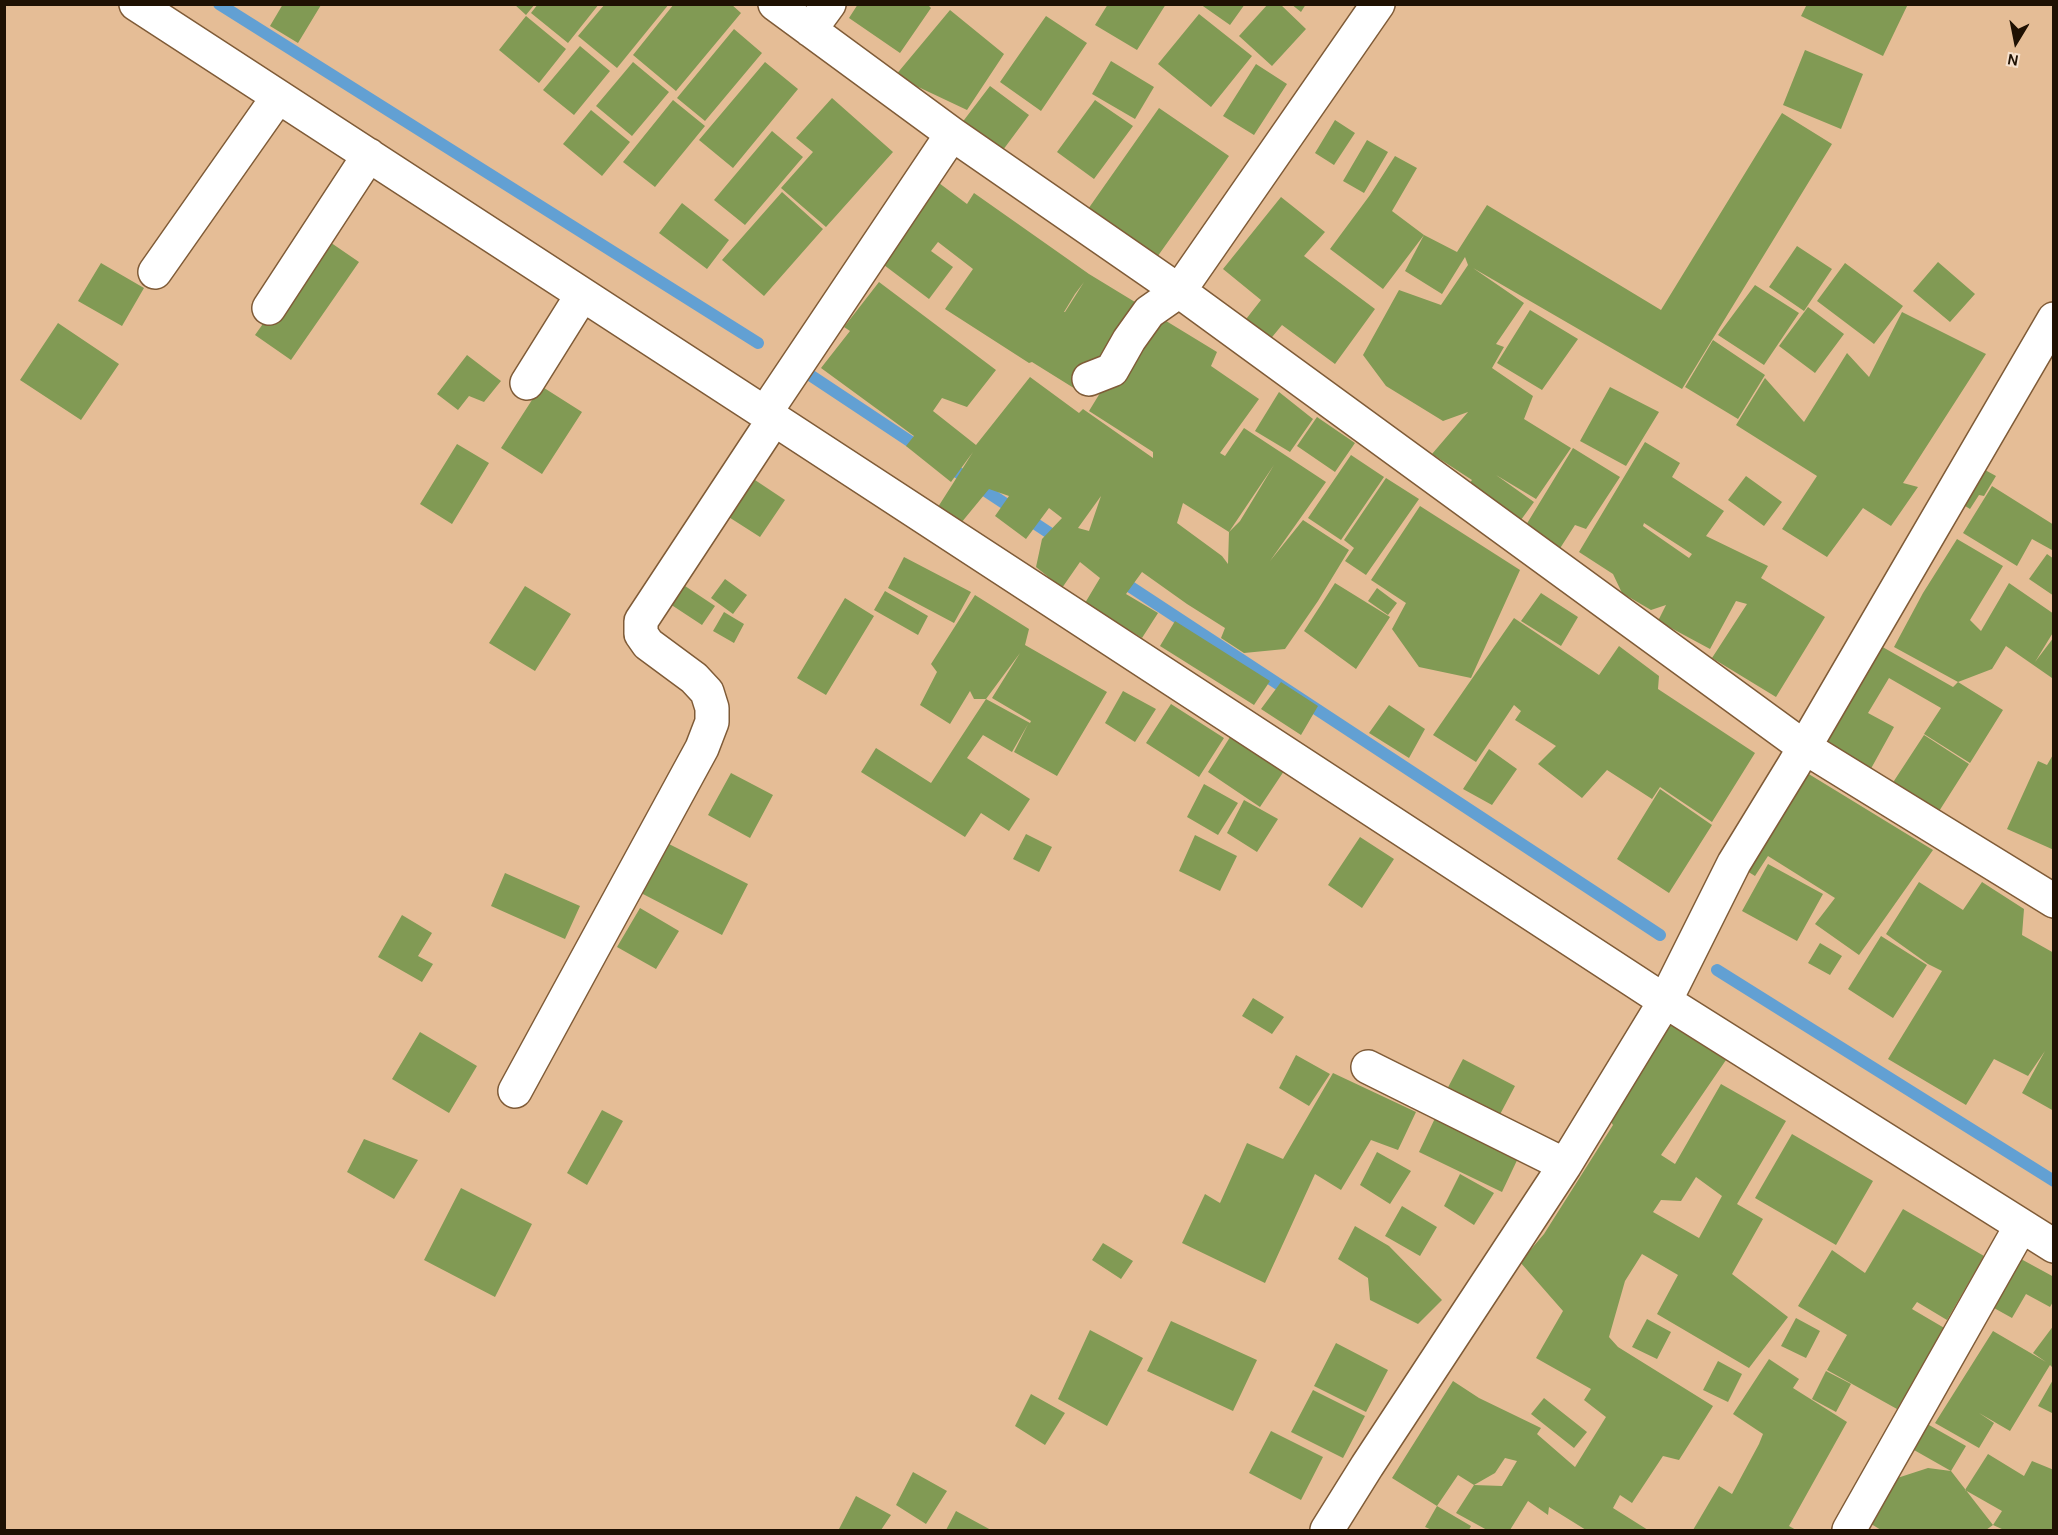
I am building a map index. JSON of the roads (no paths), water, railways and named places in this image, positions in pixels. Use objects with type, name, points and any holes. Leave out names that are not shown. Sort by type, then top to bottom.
[{"type":"street","points":[[136,4],[1665,1001],[2054,1246]]},
{"type":"street","points":[[775,4],[819,17],[952,134],[1179,291],[1804,747],[2054,902]]},
{"type":"street","points":[[1089,379],[1112,370],[1129,340],[1149,312],[1179,291],[1377,4]]},
{"type":"street","points":[[154,272],[278,97]]},
{"type":"street","points":[[515,1091],[702,748],[711,722],[712,708],[707,692],[694,678],[648,644],[641,634],[640,621],[952,134]]},
{"type":"street","points":[[269,308],[369,155]]},
{"type":"street","points":[[527,383],[582,295]]},
{"type":"street","points":[[1327,1530],[1565,1165],[1665,1001],[1734,863],[2054,319]]},
{"type":"street","points":[[1368,1066],[1565,1165]]},
{"type":"street","points":[[1849,1530],[2021,1226]]},
{"type":"waterway","points":[[219,4],[758,343]]},
{"type":"waterway","points":[[810,375],[923,450]]},
{"type":"waterway","points":[[945,464],[1060,540]]},
{"type":"waterway","points":[[1117,578],[1660,935]]},
{"type":"waterway","points":[[1717,970],[2054,1181]]}]
